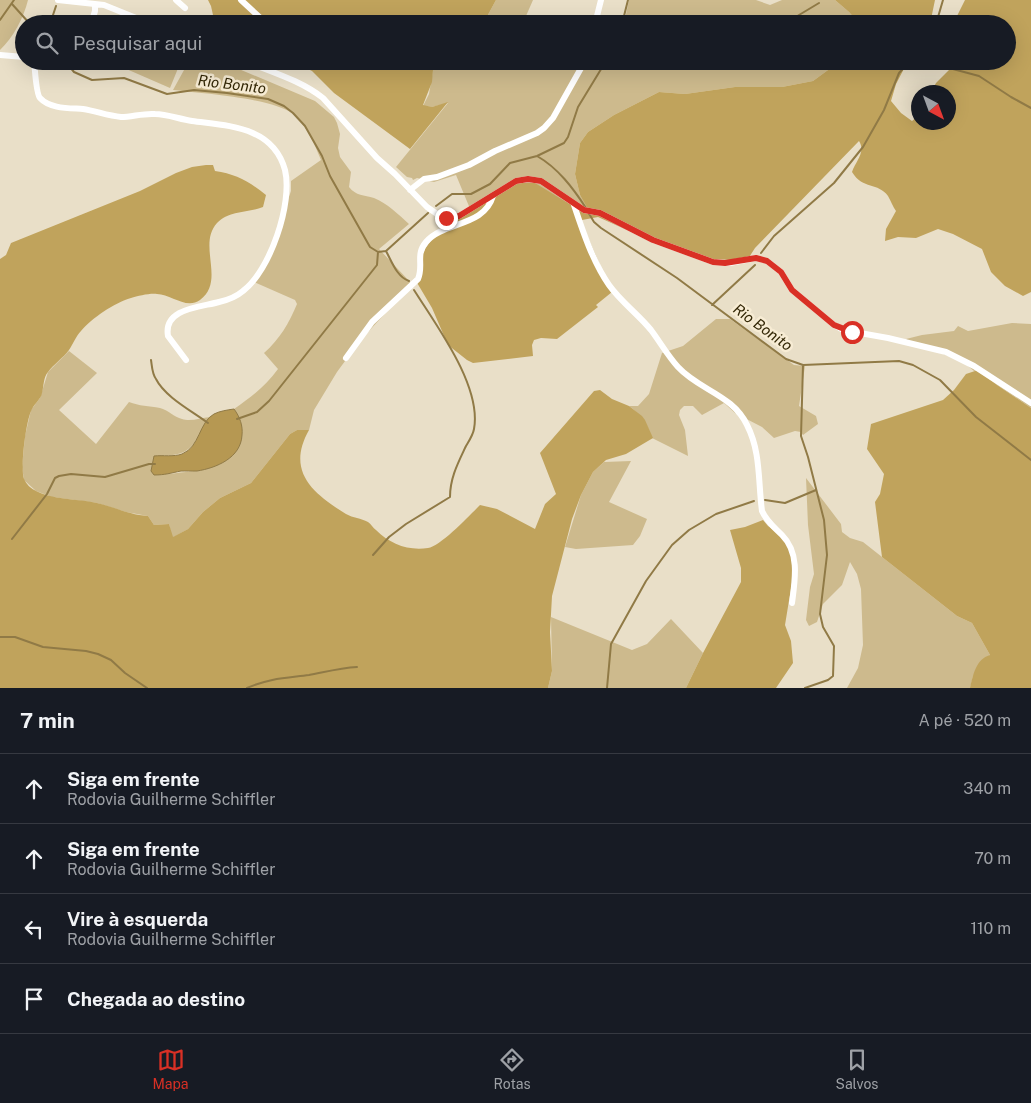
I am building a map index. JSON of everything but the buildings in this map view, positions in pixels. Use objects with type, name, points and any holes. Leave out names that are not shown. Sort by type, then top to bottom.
[{"type":"street","points":[[58,0],[95,4],[104,2],[132,15]]},
{"type":"street","points":[[176,0],[185,8]]},
{"type":"street","points":[[241,0],[257,15]]},
{"type":"street","points":[[597,15],[601,0]]},
{"type":"street","points":[[94,15],[95,4]]},
{"type":"street","points":[[0,55],[15,56]]},
{"type":"street","points":[[35,70],[38,96],[51,104],[64,108],[84,109],[116,116],[159,114],[228,125],[266,140],[274,147],[279,156],[285,170],[287,190],[282,219],[271,251],[256,277],[244,291],[228,300],[189,308],[173,320],[167,332],[168,336],[186,360]]},
{"type":"street","points":[[268,70],[300,83],[316,92],[377,158],[427,207],[440,216],[446,218],[459,216],[516,181],[534,179],[547,184],[574,205],[600,213],[653,240],[713,262],[725,263],[756,258],[767,261],[781,272],[792,290],[834,325],[843,330],[888,338],[946,352],[974,366],[1031,403]]},
{"type":"street","points":[[410,190],[424,179],[437,177],[469,165],[495,151],[537,133],[553,118],[581,70]]},
{"type":"street","points":[[346,358],[372,322],[418,279],[421,272],[420,251],[424,244],[441,230],[476,217],[488,207],[493,196]]},
{"type":"street","points":[[574,205],[600,269],[610,286],[650,329],[678,367],[691,378],[730,403],[740,413],[748,426],[758,460],[762,511],[766,519],[786,540],[794,560],[795,572],[792,603]]},
{"type":"shaded area","points":[[0,0],[28,0],[23,15],[15,15],[15,30],[0,50]]},
{"type":"shaded area","points":[[208,0],[496,0],[488,15],[213,15]]},
{"type":"shaded area","points":[[496,0],[533,0],[526,15],[488,15]]},
{"type":"shaded area","points":[[629,0],[756,0],[770,5],[782,0],[835,0],[852,15],[626,15]]},
{"type":"shaded area","points":[[835,0],[935,0],[932,15],[852,15]]},
{"type":"shaded area","points":[[965,0],[1031,0],[1031,292],[1023,296],[1005,286],[991,272],[982,249],[953,234],[938,229],[916,238],[898,237],[885,241],[886,229],[896,211],[884,192],[856,178],[852,172],[861,153],[859,141],[755,248],[746,262],[718,261],[627,230],[598,217],[582,220],[582,224],[612,292],[596,305],[598,307],[557,339],[541,338],[534,340],[532,345],[533,356],[473,363],[448,345],[432,308],[416,281],[420,261],[425,249],[440,228],[505,189],[519,183],[535,183],[576,208],[588,209],[580,195],[575,174],[580,143],[588,132],[614,115],[659,92],[685,94],[735,87],[782,87],[813,81],[828,70],[903,70],[896,84],[891,101],[901,113],[911,120],[911,130],[956,130],[956,85],[935,85],[949,70],[1016,70],[1016,15],[958,15]]},
{"type":"shaded area","points":[[129,70],[177,70],[170,88]]},
{"type":"shaded area","points":[[184,70],[241,70],[315,101],[334,117],[337,123],[340,134],[338,148],[340,157],[351,172],[349,187],[357,194],[374,198],[384,203],[409,224],[379,249],[412,284],[359,342],[337,372],[314,410],[309,430],[297,430],[290,434],[251,483],[220,498],[203,512],[188,529],[172,538],[169,524],[154,525],[148,516],[126,512],[97,503],[52,497],[36,491],[24,480],[22,467],[25,436],[31,410],[40,398],[48,372],[69,351],[97,373],[59,410],[96,444],[129,402],[160,408],[185,420],[210,417],[193,445],[182,453],[164,455],[170,474],[213,466],[236,413],[234,409],[263,386],[278,369],[264,353],[284,330],[297,304],[295,300],[254,282],[271,250],[291,191],[291,181],[321,160],[306,129],[293,114],[283,108],[236,97],[173,90]]},
{"type":"shaded area","points":[[310,70],[433,70],[432,82],[423,105],[432,107],[448,102],[410,149],[334,93]]},
{"type":"shaded area","points":[[828,70],[813,81],[782,87],[735,87],[685,94],[659,92],[614,115],[588,132],[580,143],[575,174],[580,195],[589,209],[471,211],[456,175],[434,182],[417,178],[413,180],[396,167],[448,103],[432,107],[423,106],[429,94],[433,71]]},
{"type":"shaded area","points":[[213,165],[215,171],[236,176],[260,190],[266,195],[263,207],[227,216],[217,223],[212,232],[210,242],[211,283],[207,292],[200,300],[195,303],[189,303],[154,294],[134,297],[118,303],[104,312],[79,333],[69,350],[46,374],[41,395],[30,414],[23,455],[24,479],[29,486],[46,495],[89,501],[128,513],[148,516],[154,525],[169,524],[173,537],[188,529],[203,512],[220,498],[251,483],[290,434],[297,430],[309,430],[300,457],[306,479],[313,489],[346,514],[368,522],[381,535],[393,543],[413,548],[428,548],[448,536],[480,505],[497,509],[535,529],[545,504],[556,494],[540,453],[594,391],[600,390],[612,399],[629,406],[642,416],[653,438],[626,454],[606,460],[593,472],[581,495],[572,519],[552,596],[550,632],[552,671],[548,688],[0,688],[0,259],[6,255],[11,243],[140,191],[176,173],[192,167]]},
{"type":"shaded area","points":[[716,319],[730,319],[794,365],[805,366],[799,406],[816,416],[818,424],[803,435],[801,432],[795,431],[774,438],[762,427],[735,413],[724,403],[702,415],[693,406],[684,406],[680,410],[679,415],[685,430],[688,456],[652,438],[643,419],[629,406],[638,406],[649,394],[662,353],[683,346]]},
{"type":"shaded area","points":[[1012,323],[1031,324],[1031,408],[978,370],[974,371],[961,360],[910,343],[906,339],[954,331],[958,326],[968,331]]},
{"type":"shaded area","points":[[978,370],[1031,408],[1031,688],[970,688],[978,664],[990,655],[972,623],[957,616],[882,557],[875,502],[880,494],[884,474],[867,449],[871,424],[943,400],[954,390],[966,374]]},
{"type":"shaded area","points":[[234,409],[241,422],[242,432],[241,443],[232,456],[204,470],[154,475],[151,471],[154,456],[179,455],[188,451],[209,418],[219,412]]},
{"type":"shaded area","points":[[631,461],[609,502],[647,519],[640,536],[633,545],[576,549],[565,547],[581,495],[593,472],[604,462]]},
{"type":"shaded area","points":[[806,478],[841,524],[842,532],[850,538],[863,542],[957,616],[972,623],[990,655],[973,676],[970,688],[847,688],[858,668],[863,645],[861,589],[857,574],[850,562],[842,585],[823,604],[817,622],[809,626],[806,620],[810,587],[814,574],[808,525]]},
{"type":"shaded area","points":[[763,520],[791,543],[793,576],[785,625],[791,641],[793,663],[776,688],[686,688],[741,582],[741,568],[730,530]]},
{"type":"shaded area","points":[[551,617],[632,650],[647,644],[671,619],[703,653],[686,688],[548,688],[552,671]]},
{"type":"waterway","points":[[0,20],[14,0]]},
{"type":"waterway","points":[[624,15],[628,0]]},
{"type":"waterway","points":[[939,15],[943,0]]},
{"type":"waterway","points":[[799,15],[819,3]]},
{"type":"waterway","name":"Rio Bonito","points":[[12,4],[22,15]]},
{"type":"waterway","points":[[53,15],[56,6]]},
{"type":"waterway","name":"Rio Bonito","points":[[72,70],[92,80],[124,78],[167,94],[194,90],[227,93],[268,99],[284,106],[305,126],[322,156],[330,176],[370,247],[378,252],[386,251],[428,213]]},
{"type":"waterway","name":"Rio Bonito","points":[[436,206],[452,194],[471,194],[490,184],[510,163],[537,156],[564,143],[568,137],[578,107],[601,70]]},
{"type":"waterway","points":[[761,253],[774,236],[834,183],[863,147],[884,110],[902,70]]},
{"type":"waterway","points":[[957,70],[979,76],[1031,108]]},
{"type":"waterway","name":"Rio Bonito","points":[[537,156],[552,166],[576,193],[586,208]]},
{"type":"waterway","name":"Rio Bonito","points":[[588,212],[594,222],[601,228],[677,278],[786,359],[803,365],[899,361],[913,365],[940,380],[976,417],[1031,460]]},
{"type":"waterway","points":[[386,251],[398,273],[409,281]]},
{"type":"waterway","points":[[237,419],[257,412],[269,401],[377,265],[378,252]]},
{"type":"waterway","points":[[712,305],[755,265]]},
{"type":"waterway","points":[[373,555],[389,537],[406,524],[450,497],[451,483],[455,471],[474,429],[475,412],[464,375],[445,338],[414,290]]},
{"type":"waterway","points":[[151,360],[152,370],[160,386],[179,403],[208,423]]},
{"type":"waterway","name":"Rio Bonito","points":[[803,365],[801,436],[824,520],[827,555],[820,614],[823,627],[834,646],[833,676],[828,680],[805,688]]},
{"type":"waterway","points":[[12,539],[47,494],[55,478],[71,474],[105,477],[149,464],[155,464]]},
{"type":"waterway","points":[[765,500],[785,503],[816,490]]},
{"type":"waterway","points":[[607,688],[611,644],[646,581],[672,545],[689,530],[716,514],[754,501]]},
{"type":"waterway","points":[[0,637],[15,637],[43,647],[98,654],[111,660],[125,673],[147,688]]},
{"type":"waterway","points":[[247,688],[278,679],[357,667]]},
{"type":"route","points":[[446,218],[459,216],[516,181],[534,179],[547,184],[574,205],[584,210],[600,213],[653,240],[713,262],[730,263],[756,258],[767,261],[781,272],[792,290],[834,325],[852,332]]}]
